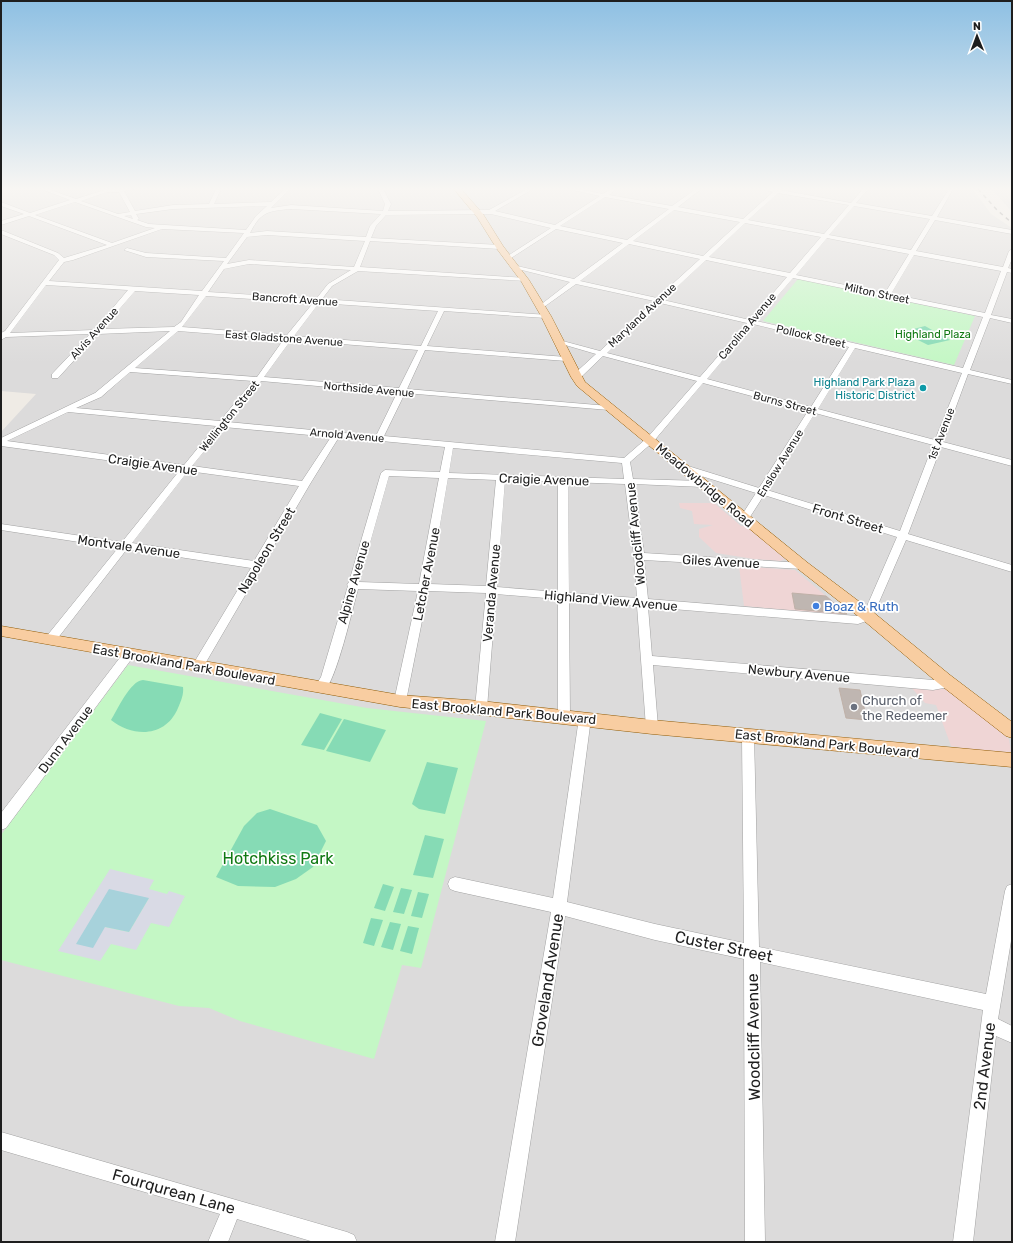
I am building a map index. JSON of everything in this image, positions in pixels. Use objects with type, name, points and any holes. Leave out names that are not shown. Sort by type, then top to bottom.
[{"type":"main road","name":"Meadowbridge Road","points":[[500,247],[525,280],[559,342],[566,359],[581,384],[803,566],[1012,731]]},
{"type":"main road","name":"East Brookland Park Boulevard","points":[[1,631],[400,701],[585,718],[652,727],[1012,760]]},
{"type":"street","points":[[39,247],[61,256],[62,260]]},
{"type":"street","points":[[2,336],[62,260],[72,259],[107,247]]},
{"type":"street","points":[[1,442],[101,393],[186,319],[238,247]]},
{"type":"street","points":[[356,270],[364,247]]},
{"type":"street","points":[[508,258],[524,247]]},
{"type":"street","points":[[543,312],[575,282],[622,247]]},
{"type":"street","name":"Milton Street","points":[[654,247],[1012,320]]},
{"type":"street","name":"Maryland Avenue","points":[[576,377],[716,247]]},
{"type":"street","name":"Carolina Avenue","points":[[626,461],[650,440],[815,247]]},
{"type":"street","points":[[881,247],[1008,270]]},
{"type":"street","points":[[887,295],[916,247]]},
{"type":"street","points":[[127,250],[146,256],[231,257],[249,262],[525,280]]},
{"type":"street","name":"1st Avenue","points":[[868,616],[903,535],[987,315],[1008,270],[1012,251]]},
{"type":"street","points":[[224,267],[249,262]]},
{"type":"street","name":"Pollock Street","points":[[517,268],[1012,382]]},
{"type":"street","name":"Wellington Street","points":[[50,640],[185,469],[259,379],[330,285],[356,270]]},
{"type":"street","name":"Bancroft Avenue","points":[[45,283],[132,290],[204,293],[442,309],[543,312]]},
{"type":"street","name":"Alvis Avenue","points":[[55,376],[97,331],[132,290]]},
{"type":"street","points":[[379,438],[442,309]]},
{"type":"street","name":"East Gladstone Avenue","points":[[2,336],[176,329],[288,339],[566,359]]},
{"type":"street","name":"Burns Street","points":[[559,342],[1012,463]]},
{"type":"street","name":"Enslow Avenue","points":[[745,518],[853,346]]},
{"type":"street","name":"Northside Avenue","points":[[128,370],[259,379],[609,408]]},
{"type":"street","name":"Arnold Avenue","points":[[68,410],[626,461]]},
{"type":"street","name":"Napoleon Street","points":[[198,666],[256,565],[337,434]]},
{"type":"street","name":"Craigie Avenue","points":[[1,442],[185,469],[305,484]]},
{"type":"street","name":"Letcher Avenue","points":[[400,701],[424,587],[449,446]]},
{"type":"street","name":"Woodcliff Avenue","points":[[626,461],[639,556],[652,727]]},
{"type":"street","name":"Front Street","points":[[685,468],[1012,569]]},
{"type":"street","name":"Craigie Avenue","points":[[385,473],[703,484]]},
{"type":"street","name":"Alpine Avenue","points":[[320,688],[327,678],[352,585],[385,473]]},
{"type":"street","name":"Veranda Avenue","points":[[481,708],[501,478]]},
{"type":"street","points":[[563,480],[564,717]]},
{"type":"street","name":"Montvale Avenue","points":[[1,527],[256,565]]},
{"type":"street","name":"Giles Avenue","points":[[639,556],[803,566]]},
{"type":"street","name":"Highland View Avenue","points":[[352,585],[491,590],[858,620],[868,616]]},
{"type":"street","name":"Dunn Avenue","points":[[1,824],[129,654]]},
{"type":"street","name":"Newbury Avenue","points":[[648,660],[926,684],[950,683]]},
{"type":"street","name":"Groveland Avenue","points":[[505,1242],[559,907],[585,718]]},
{"type":"street","name":"Woodcliff Avenue","points":[[748,735],[755,1242]]},
{"type":"street","name":"Custer Street","points":[[455,884],[559,907],[655,932],[751,951],[993,1004]]},
{"type":"street","name":"2nd Avenue","points":[[963,1242],[989,1023],[1012,891]]},
{"type":"street","points":[[989,1023],[1012,1035]]},
{"type":"street","name":"Fourqurean Lane","points":[[1,1141],[347,1242]]},
{"type":"street","points":[[218,1242],[232,1208]]},
{"type":"shaded area","points":[[1,247],[1012,247],[1012,1242],[1,1242],[1,432],[36,394],[1,391]]},
{"type":"shaded area","points":[[679,503],[714,503],[741,526],[746,526],[785,559],[780,561],[754,559],[716,553],[699,537],[699,529],[713,525],[694,524],[692,511],[680,508]]},
{"type":"shaded area","points":[[739,566],[795,570],[844,611],[843,615],[744,606]]},
{"type":"shaded area","points":[[910,686],[948,689],[1009,739],[1011,752],[978,751],[951,746],[936,705],[925,703]]},
{"type":"shaded area","points":[[110,869],[154,880],[149,889],[167,894],[169,891],[185,896],[169,927],[151,923],[136,950],[111,944],[100,961],[58,951]],"holes":[[[149,898],[129,932],[105,927]]]},
{"type":"green space","name":"Highland Plaza","points":[[798,279],[975,316],[954,365],[763,321]]},
{"type":"green space","points":[[925,326],[950,340],[928,345],[902,332]]},
{"type":"green space","name":"Hotchkiss Park","points":[[128,665],[367,708],[486,721],[421,968],[402,965],[374,1059],[240,1021],[209,1008],[179,1006],[1,960],[1,835]]},
{"type":"green space","points":[[143,680],[183,687],[181,700],[173,718],[166,725],[149,732],[129,730],[111,720],[129,690],[138,682]]},
{"type":"green space","points":[[320,713],[342,719],[324,750],[301,745]]},
{"type":"green space","points":[[344,719],[386,730],[370,762],[326,751]]},
{"type":"green space","points":[[427,762],[458,768],[445,814],[419,809],[412,804]]},
{"type":"green space","points":[[270,809],[317,825],[326,841],[313,867],[296,879],[275,887],[238,886],[216,877],[244,826],[257,813]]},
{"type":"green space","points":[[425,835],[444,839],[433,878],[413,875]]},
{"type":"green space","points":[[383,884],[394,887],[385,911],[374,908]]},
{"type":"green space","points":[[401,888],[412,890],[404,914],[393,912]]},
{"type":"green space","points":[[418,892],[429,894],[422,918],[411,916]]},
{"type":"green space","points":[[371,918],[383,920],[374,946],[363,943]]},
{"type":"green space","points":[[390,922],[401,924],[393,950],[381,947]]},
{"type":"green space","points":[[408,926],[419,928],[412,954],[400,951]]},
{"type":"water","points":[[109,889],[149,898],[129,932],[105,927],[93,948],[76,944]]},
{"type":"building","name":"Boaz & Ruth","points":[[792,593],[826,596],[847,614],[795,609]]},
{"type":"building","name":"Church of the Redeemer","points":[[839,688],[860,690],[867,720],[846,718]]},
{"type":"place","name":"Highland Park Plaza Historic District","points":[[923,388]]},
{"type":"place","name":"Boaz & Ruth","points":[[816,606]]},
{"type":"place","name":"Church of the Redeemer","points":[[854,707]]}]
